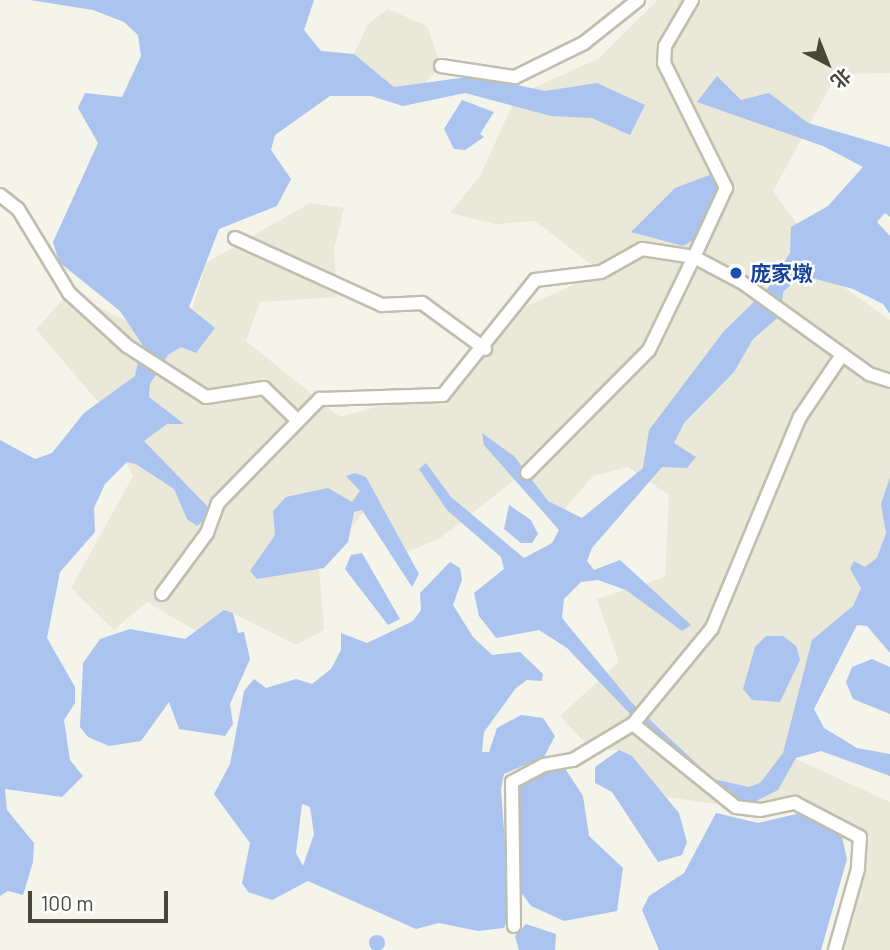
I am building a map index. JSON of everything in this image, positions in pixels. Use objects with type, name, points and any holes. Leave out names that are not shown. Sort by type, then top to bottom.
[{"type":"street","points":[[441,66],[514,77],[527,73],[584,43],[638,0]]},
{"type":"street","points":[[527,473],[649,350],[726,188],[664,63],[665,46],[692,0]]},
{"type":"street","points":[[0,195],[18,209],[69,293],[127,346],[206,397],[264,388],[297,420]]},
{"type":"street","points":[[235,238],[382,305],[422,303],[485,349]]},
{"type":"street","points":[[162,594],[207,533],[218,503],[320,399],[443,395],[485,349],[534,280],[601,272],[642,249],[694,257],[743,282],[842,355],[890,381]]},
{"type":"street","points":[[514,926],[512,782],[544,765],[573,760],[633,724],[712,628],[800,417],[842,355]]},
{"type":"street","points":[[633,724],[736,807],[795,803],[860,837],[858,869],[835,950]]},
{"type":"shaded area","points":[[658,0],[890,0],[890,73],[837,74],[773,191],[841,285],[890,320],[890,591],[857,596],[783,753],[890,802],[890,950],[833,950],[859,837],[795,803],[736,807],[667,797],[619,750],[592,750],[560,716],[619,662],[597,599],[665,577],[669,495],[628,467],[593,476],[563,511],[517,478],[439,539],[407,552],[376,496],[319,569],[324,630],[296,645],[233,613],[196,631],[147,602],[114,630],[71,588],[133,476],[98,402],[36,329],[69,293],[181,347],[206,263],[310,203],[344,208],[334,249],[337,297],[260,302],[246,341],[340,417],[454,385],[505,316],[601,272],[535,221],[495,224],[450,213],[480,176],[517,95],[598,59]]},
{"type":"shaded area","points":[[388,9],[427,26],[441,66],[425,83],[394,87],[354,54],[368,24]]},
{"type":"water","points":[[30,0],[314,0],[304,30],[321,51],[354,54],[394,87],[475,76],[545,91],[597,83],[645,105],[630,135],[592,118],[551,116],[465,93],[403,106],[371,96],[330,96],[275,135],[271,150],[291,179],[277,206],[219,229],[189,307],[215,328],[196,353],[181,347],[168,355],[150,384],[149,397],[184,424],[167,424],[144,441],[207,506],[207,517],[197,526],[187,519],[174,489],[136,464],[127,462],[105,484],[94,508],[95,532],[60,572],[47,638],[75,687],[75,703],[64,720],[70,760],[83,776],[62,797],[5,789],[7,810],[34,843],[33,862],[23,895],[8,891],[0,896],[0,440],[35,459],[52,453],[84,413],[135,376],[142,344],[120,311],[59,262],[53,242],[98,143],[78,108],[85,93],[122,97],[141,56],[138,35],[124,22],[93,10]]},
{"type":"water","points":[[717,76],[741,100],[769,93],[808,123],[890,147],[890,217],[885,213],[877,222],[890,236],[890,314],[883,304],[853,289],[801,275],[783,292],[781,315],[753,339],[734,372],[684,423],[674,443],[696,457],[687,468],[662,467],[592,548],[587,561],[594,570],[620,560],[691,625],[682,631],[626,590],[598,580],[581,582],[564,599],[562,618],[632,703],[713,779],[749,787],[760,783],[783,753],[812,640],[853,606],[861,588],[850,569],[854,561],[865,567],[877,558],[886,533],[881,504],[890,477],[890,653],[867,626],[857,625],[814,709],[824,728],[857,748],[890,754],[890,776],[821,751],[796,758],[778,790],[746,806],[671,757],[567,648],[539,630],[496,638],[479,616],[474,593],[504,569],[501,557],[447,510],[419,469],[426,463],[451,497],[524,558],[552,543],[559,530],[484,445],[482,433],[514,456],[548,501],[582,518],[643,468],[649,430],[724,331],[768,288],[790,253],[791,227],[828,206],[863,167],[823,146],[697,102]]},
{"type":"water","points":[[462,100],[494,112],[480,134],[484,137],[465,150],[454,149],[444,129]]},
{"type":"water","points":[[715,173],[719,192],[697,238],[683,246],[631,232],[675,188]]},
{"type":"water","points":[[355,473],[366,477],[419,574],[412,587],[362,510],[354,512],[348,542],[324,568],[257,579],[250,571],[275,535],[273,511],[286,497],[328,488],[352,502],[360,491],[346,476]]},
{"type":"water","points":[[509,505],[531,520],[538,534],[532,543],[521,543],[504,529]]},
{"type":"water","points":[[362,553],[400,619],[388,625],[345,569],[351,555]]},
{"type":"water","points":[[450,562],[460,568],[462,580],[453,605],[473,637],[492,655],[520,652],[543,674],[542,681],[527,680],[516,688],[484,732],[482,752],[489,752],[497,728],[521,715],[543,718],[555,736],[544,757],[504,774],[501,789],[510,913],[504,928],[478,931],[439,923],[416,929],[308,881],[272,900],[248,892],[242,883],[250,843],[214,794],[230,764],[244,691],[254,679],[266,688],[296,679],[312,684],[331,669],[341,650],[341,633],[367,643],[413,621],[421,610],[420,593]],"holes":[[[302,804],[310,807],[314,834],[303,866],[296,853]]]},
{"type":"water","points":[[224,610],[233,613],[238,633],[244,632],[250,659],[230,704],[233,724],[225,736],[179,729],[169,702],[141,741],[109,746],[88,737],[80,727],[83,663],[100,639],[130,629],[185,639]]},
{"type":"water","points":[[766,636],[783,636],[796,646],[800,660],[780,702],[752,700],[743,689],[755,647]]},
{"type":"water","points":[[872,659],[890,667],[890,714],[853,699],[846,682],[852,667]]},
{"type":"water","points":[[619,750],[632,756],[679,813],[687,842],[682,855],[658,862],[612,792],[595,783],[595,767]]},
{"type":"water","points":[[564,767],[583,796],[589,836],[623,868],[617,911],[564,921],[531,906],[518,888],[506,793],[511,780]]},
{"type":"water","points":[[805,812],[822,818],[842,837],[847,859],[821,950],[659,950],[642,910],[649,896],[684,873],[716,813],[758,823]]},
{"type":"water","points":[[526,924],[556,934],[555,950],[519,950],[515,936]]},
{"type":"water","points":[[377,935],[383,937],[383,949],[377,951],[371,949],[369,943],[371,937]]},
{"type":"place","name":"庞家墩","points":[[736,273]]}]
